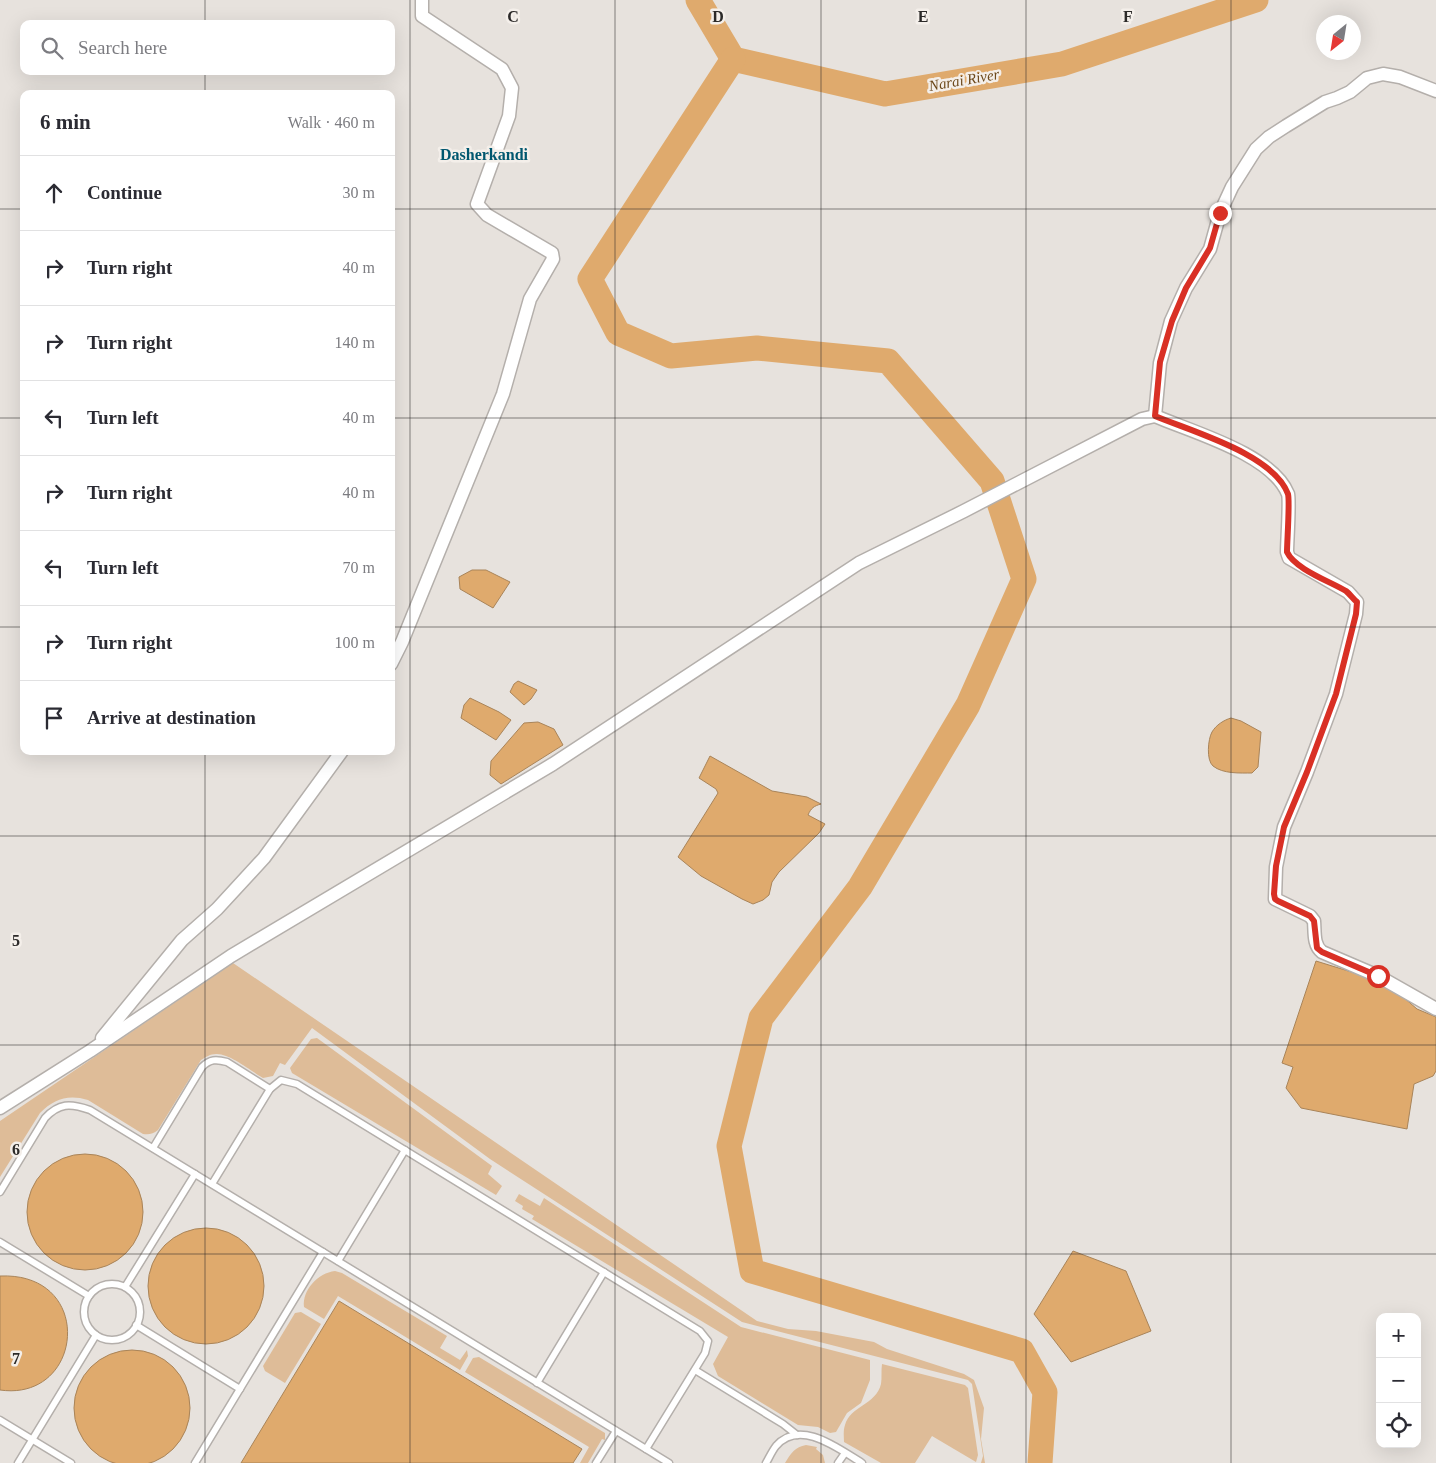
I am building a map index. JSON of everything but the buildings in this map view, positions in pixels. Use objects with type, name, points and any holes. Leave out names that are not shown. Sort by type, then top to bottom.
[{"type":"street","points":[[395,656],[503,394],[530,299],[553,259],[552,253],[487,215],[477,204],[509,116],[512,88],[502,69],[422,16],[422,0]]},
{"type":"street","points":[[1155,416],[1160,362],[1172,321],[1186,288],[1210,248],[1220,213],[1232,187],[1256,150],[1269,137],[1325,102],[1350,92],[1367,78],[1383,74],[1400,77],[1436,92]]},
{"type":"street","points":[[0,1108],[90,1051],[231,956],[553,764],[858,563],[964,511],[1142,419],[1155,416],[1210,437],[1256,459],[1278,480],[1288,495],[1287,552],[1289,558],[1348,592],[1357,602],[1356,614],[1336,694],[1284,827],[1276,866],[1275,899],[1310,916],[1314,921],[1317,948],[1322,952],[1378,976],[1435,1004]]},
{"type":"street","points":[[90,1051],[182,940],[217,909],[264,858],[339,755]]},
{"type":"lane","points":[[153,1148],[206,1063],[212,1060],[227,1062],[270,1089]]},
{"type":"lane","points":[[212,1184],[270,1089],[282,1080],[297,1084],[700,1331],[708,1341],[705,1353],[646,1449]]},
{"type":"lane","points":[[0,1192],[45,1118],[53,1109],[65,1105],[78,1105],[90,1110],[153,1148],[669,1463]]},
{"type":"lane","points":[[338,1261],[405,1150]]},
{"type":"lane","points":[[125,1287],[195,1174]]},
{"type":"lane","points":[[0,1242],[89,1296]]},
{"type":"lane","points":[[195,1463],[323,1252]]},
{"type":"lane","points":[[537,1383],[604,1272]]},
{"type":"lane","points":[[109,1284],[118,1284],[125,1287],[137,1299],[139,1317],[136,1325],[123,1337],[114,1339],[96,1335],[85,1320],[85,1304],[89,1296],[94,1290],[109,1284]]},
{"type":"lane","points":[[136,1325],[240,1389]]},
{"type":"lane","points":[[18,1463],[96,1335]]},
{"type":"lane","points":[[695,1370],[783,1424],[797,1435]]},
{"type":"lane","points":[[0,1420],[70,1463]]},
{"type":"lane","points":[[596,1463],[616,1430]]},
{"type":"lane","points":[[766,1463],[776,1446],[785,1438],[797,1435],[809,1435],[821,1439],[862,1463]]},
{"type":"lane","points":[[838,1463],[844,1453]]},
{"type":"shaded area","points":[[472,570],[486,570],[510,582],[493,608],[460,589],[459,577]]},
{"type":"shaded area","points":[[518,681],[537,690],[524,705],[510,692]]},
{"type":"shaded area","points":[[470,698],[511,720],[496,740],[461,718],[464,705]]},
{"type":"shaded area","points":[[1231,718],[1241,721],[1261,732],[1258,767],[1252,773],[1227,772],[1217,769],[1209,759],[1209,739],[1212,732],[1220,723]]},
{"type":"shaded area","points":[[538,722],[554,729],[563,745],[501,784],[490,775],[491,761],[524,723]]},
{"type":"shaded area","points":[[710,756],[772,791],[807,797],[821,804],[813,808],[808,815],[825,824],[819,833],[779,872],[772,882],[769,895],[753,904],[701,876],[678,857],[718,793],[716,789],[699,778]]},
{"type":"shaded area","points":[[1316,961],[1387,983],[1417,1009],[1436,1017],[1436,1071],[1433,1076],[1414,1084],[1407,1129],[1301,1108],[1286,1088],[1293,1067],[1282,1063]]},
{"type":"shaded area","points":[[233,963],[757,1321],[788,1329],[816,1331],[874,1342],[887,1349],[964,1374],[974,1380],[984,1408],[981,1439],[985,1463],[981,1463],[983,1456],[972,1384],[968,1380],[742,1322],[490,1159],[312,1028],[285,1065],[280,1063],[273,1076],[263,1078],[233,1059],[221,1054],[208,1056],[201,1060],[158,1130],[151,1134],[143,1134],[88,1100],[68,1098],[56,1101],[40,1113],[0,1177],[0,1121]]},
{"type":"shaded area","points":[[317,1038],[492,1166],[488,1174],[502,1186],[496,1195],[292,1073],[290,1068],[311,1039]]},
{"type":"shaded area","points":[[85,1154],[107,1159],[126,1171],[138,1190],[143,1212],[138,1234],[126,1253],[107,1265],[85,1270],[63,1265],[44,1253],[32,1234],[27,1212],[32,1190],[44,1171],[63,1159]]},
{"type":"shaded area","points":[[519,1194],[540,1206],[544,1198],[741,1327],[870,1360],[870,1380],[861,1403],[847,1413],[836,1432],[830,1433],[818,1427],[798,1425],[718,1376],[713,1364],[728,1337],[532,1219],[534,1216],[522,1209],[523,1206],[515,1201]]},
{"type":"shaded area","points":[[206,1228],[228,1233],[247,1245],[259,1264],[264,1286],[259,1308],[247,1327],[228,1339],[206,1344],[184,1339],[165,1327],[153,1308],[148,1286],[153,1264],[165,1245],[184,1233]]},
{"type":"shaded area","points":[[1073,1251],[1126,1271],[1151,1331],[1071,1362],[1034,1314]]},
{"type":"shaded area","points":[[335,1271],[342,1273],[447,1336],[440,1348],[460,1360],[467,1350],[468,1356],[460,1370],[338,1296],[324,1319],[304,1307],[306,1294],[312,1283],[323,1275]]},
{"type":"shaded area","points":[[0,1276],[31,1280],[52,1294],[64,1313],[68,1336],[62,1358],[49,1377],[28,1388],[0,1390]]},
{"type":"shaded area","points":[[339,1301],[582,1449],[573,1463],[241,1463]]},
{"type":"shaded area","points":[[301,1312],[321,1324],[285,1383],[265,1371],[263,1366],[295,1313]]},
{"type":"shaded area","points":[[132,1350],[154,1355],[173,1367],[185,1386],[190,1408],[188,1419],[180,1440],[164,1456],[143,1464],[121,1464],[110,1461],[91,1449],[79,1430],[74,1408],[79,1386],[91,1367],[110,1355]]},
{"type":"shaded area","points":[[479,1357],[605,1433],[605,1440],[602,1439],[588,1463],[580,1463],[589,1447],[465,1372],[473,1358]]},
{"type":"shaded area","points":[[882,1364],[965,1385],[968,1388],[978,1455],[976,1462],[932,1436],[915,1463],[881,1463],[844,1442],[844,1429],[848,1419],[874,1397],[878,1391],[881,1384]]},
{"type":"shaded area","points":[[806,1445],[817,1447],[816,1449],[823,1455],[825,1463],[785,1463],[794,1451]]},
{"type":"waterway","name":"Narai River","points":[[698,0],[733,59],[885,94],[1062,64],[1256,0]]},
{"type":"waterway","points":[[733,59],[590,279],[618,333],[671,356],[757,348],[888,361],[992,481],[1024,579],[968,705],[860,887],[761,1018],[729,1146],[752,1271],[1022,1351],[1045,1392],[1040,1463]]},
{"type":"district","name":"Dasherkandi","points":[[484,154]]},
{"type":"route","points":[[1220,213],[1210,248],[1186,288],[1172,321],[1160,362],[1155,416],[1210,437],[1256,459],[1278,480],[1288,495],[1287,552],[1289,558],[1348,592],[1357,602],[1356,614],[1336,694],[1284,827],[1276,866],[1274,894],[1275,899],[1278,901],[1310,916],[1314,921],[1317,948],[1322,952],[1378,976]]}]
